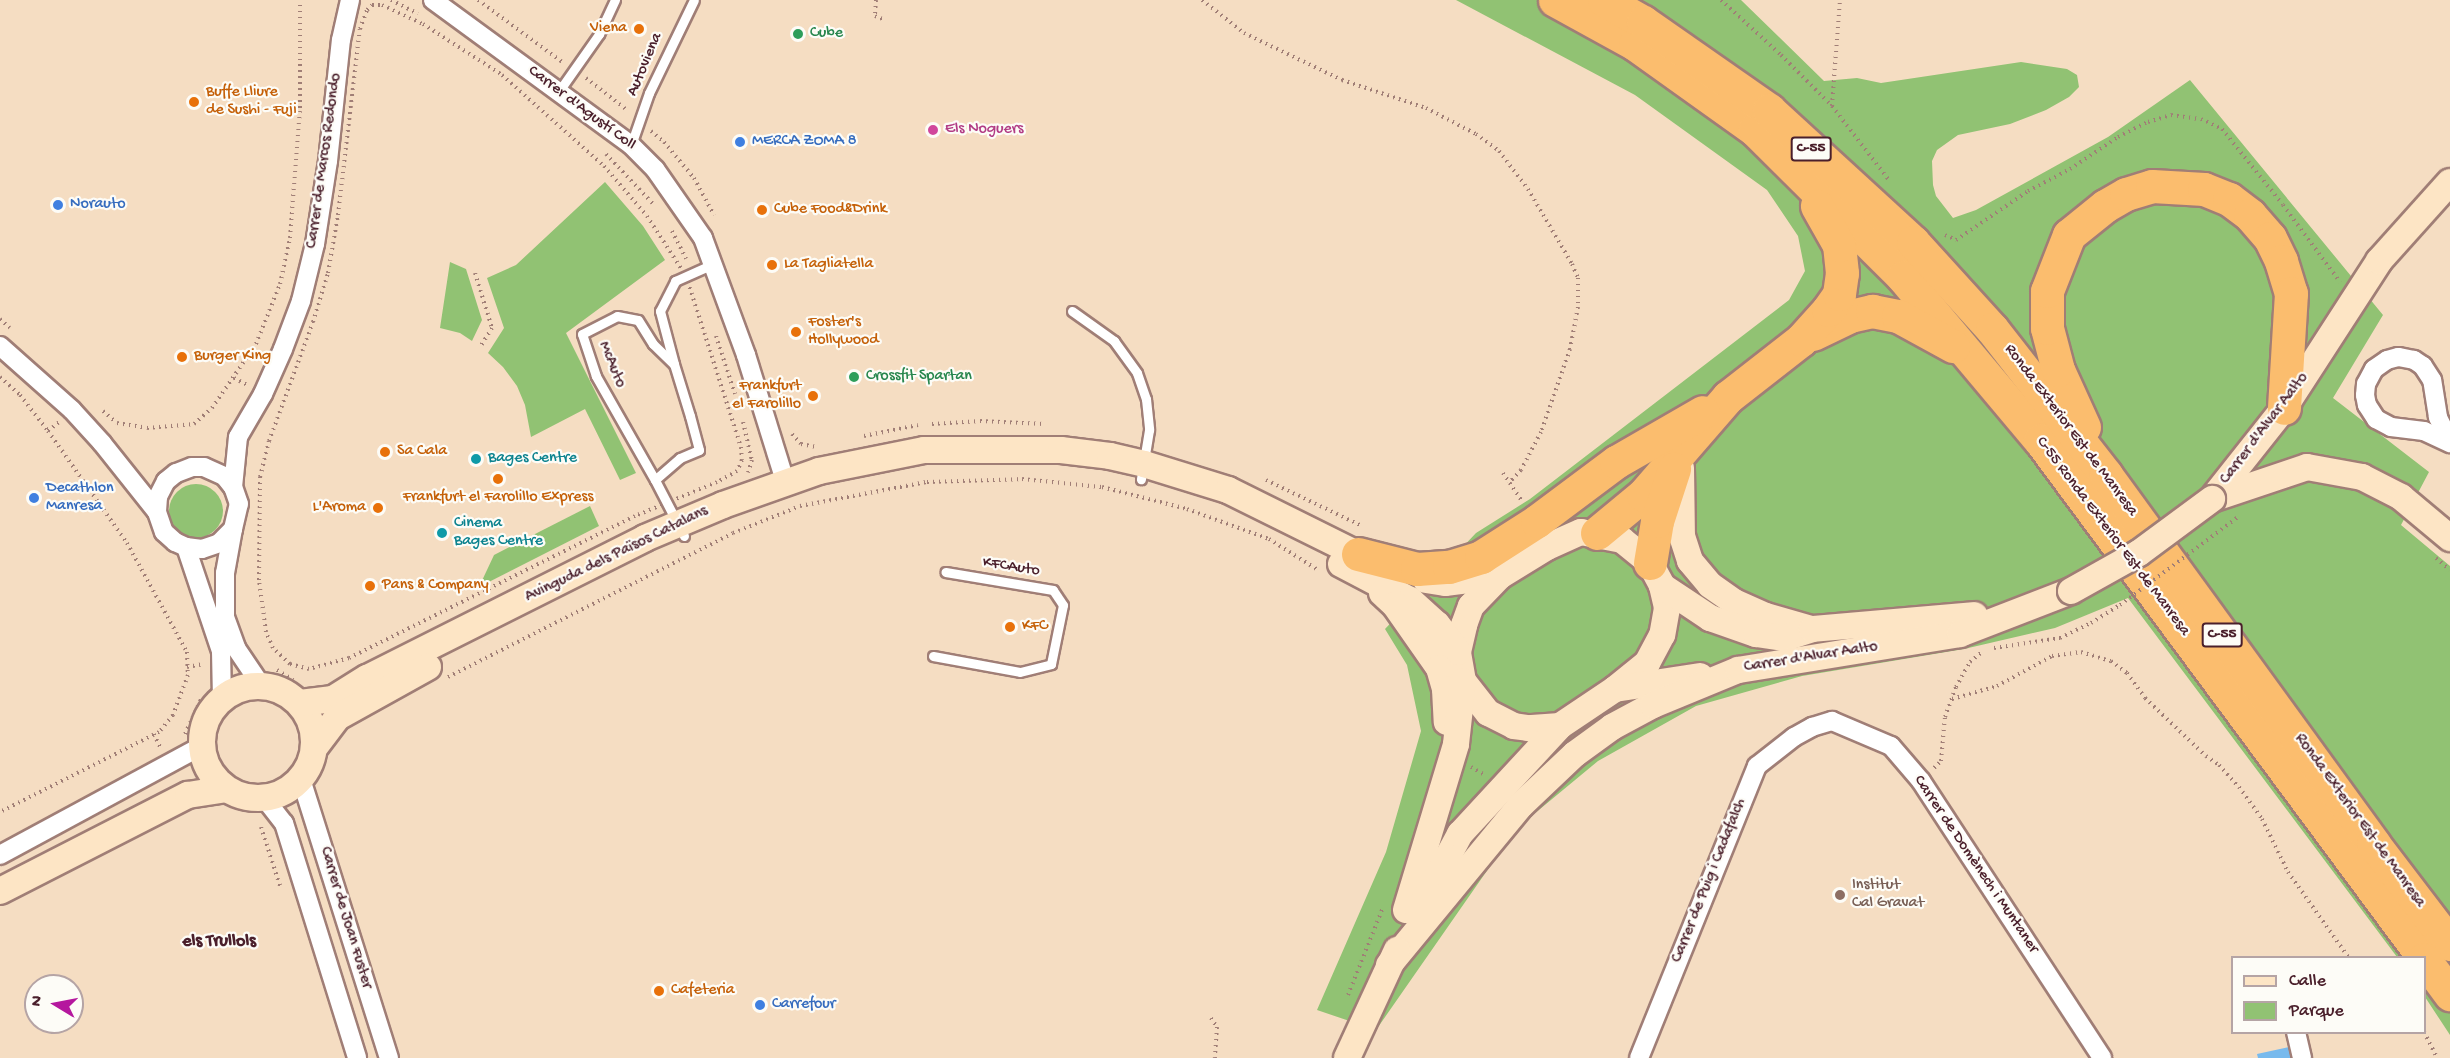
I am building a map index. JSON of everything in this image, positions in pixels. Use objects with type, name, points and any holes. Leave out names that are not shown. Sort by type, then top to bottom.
[{"type":"highway","name":"C-55","points":[[1555,0],[1635,44],[1755,130],[1797,171]]},
{"type":"highway","name":"Ronda Exterior Est de Manresa","points":[[1604,0],[1642,22],[1769,110],[1913,242],[1992,329],[2106,475],[2373,843],[2450,944]]},
{"type":"highway","name":"C-55 Ronda Exterior Est de Manresa","points":[[1797,171],[1903,277],[2040,440],[2423,956]]},
{"type":"highway","points":[[1797,171],[1839,245],[1842,273],[1839,294],[1802,340]]},
{"type":"highway","points":[[2106,475],[2058,369],[2047,328],[2047,291],[2069,234],[2087,218],[2126,194],[2152,186],[2204,189],[2229,199],[2250,215],[2270,238],[2281,261],[2291,293],[2284,408]]},
{"type":"highway","points":[[1361,565],[1417,569],[1449,567],[1481,557],[1537,521],[1616,462],[1728,397],[1802,340],[1831,324],[1872,311],[1898,316],[1974,359]]},
{"type":"highway","points":[[1597,533],[1643,495],[1728,397]]},
{"type":"highway","points":[[1656,574],[1657,521],[1680,451]]},
{"type":"highway","name":"C-55 Ronda Exterior Est de Manresa","points":[[2426,961],[2450,994]]},
{"type":"street","name":"Carrer de Marcos Redondo","points":[[234,487],[238,437],[263,394],[283,349],[301,301],[315,244],[328,161],[340,40],[350,0]]},
{"type":"street","name":"Carrer d'Agustí Coll","points":[[434,0],[631,145],[655,169],[703,238],[785,481]]},
{"type":"street","name":"Carrer d'Alvar Aalto","points":[[1389,965],[1514,812],[1575,754],[1612,727],[1653,705],[1738,670],[1960,634],[2071,591],[2139,553],[2212,499],[2284,408],[2379,261],[2450,182]]},
{"type":"street","points":[[0,346],[72,410],[102,443],[157,512],[164,532],[175,542],[186,547],[202,549],[219,543],[233,529]]},
{"type":"street","points":[[2398,357],[2414,360],[2423,366],[2432,380],[2438,417],[2450,443],[2424,431],[2386,425],[2373,415],[2366,400],[2365,389],[2374,369],[2387,360],[2398,357]]},
{"type":"street","name":"Avinguda dels Països Catalans","points":[[301,693],[333,699],[367,678],[677,523],[785,481],[871,459],[941,449],[1060,450],[1110,456],[1143,471]]},
{"type":"street","points":[[1680,451],[1682,536],[1690,561],[1710,585],[1734,602],[1766,616],[1812,629]]},
{"type":"street","name":"Avinguda dels Països Catalans","points":[[315,747],[338,717],[510,622],[677,523],[885,471],[926,465],[1028,464],[1091,470],[1143,471],[1228,490],[1361,565],[1400,576],[1445,583],[1500,576]]},
{"type":"street","points":[[2212,499],[2307,466],[2362,477],[2401,497],[2442,547]]},
{"type":"street","points":[[157,512],[158,497],[166,482],[176,473],[192,467],[214,470],[234,487],[239,504],[225,573],[225,617],[236,648],[282,691],[301,693],[312,724],[315,747],[310,764],[301,779],[262,810],[245,797],[226,789],[216,780],[204,755]]},
{"type":"street","points":[[1581,532],[1597,533],[1622,540],[1656,574],[1667,608],[1659,642],[1647,663],[1615,689],[1560,726],[1528,728],[1514,726],[1488,712],[1463,681],[1458,652],[1471,606],[1500,576],[1547,547],[1581,532]]},
{"type":"street","points":[[186,547],[221,651],[222,699]]},
{"type":"street","points":[[1361,565],[1410,600],[1437,624],[1458,652]]},
{"type":"street","points":[[1361,565],[1395,605],[1439,668],[1445,689],[1448,715],[1449,770]]},
{"type":"street","name":"Carrer d'Alvar Aalto","points":[[1656,574],[1710,618],[1756,634],[1785,638],[1812,629],[1931,620],[2021,610]]},
{"type":"street","points":[[1615,689],[1738,670]]},
{"type":"street","points":[[188,795],[204,755],[206,720],[222,699],[266,676]]},
{"type":"street","name":"Carrer d'Alvar Aalto","points":[[1389,965],[1449,770],[1463,681]]},
{"type":"street","name":"Carrer de Domènech i Muntaner","points":[[1812,727],[1832,721],[1892,746],[1921,781],[2102,1058]]},
{"type":"street","name":"Carrer d'Alvar Aalto","points":[[1347,1058],[1389,965],[1460,834],[1560,726]]},
{"type":"street","name":"Carrer de Puig i Cadafalch","points":[[1639,1058],[1757,766],[1812,727]]},
{"type":"street","points":[[0,855],[204,755]]},
{"type":"street","name":"Carrer de Joan Fuster","points":[[301,779],[389,1058]]},
{"type":"street","points":[[0,891],[188,795],[226,789]]},
{"type":"street","name":"Carrer de Joan Fuster","points":[[262,810],[284,823],[357,1058]]},
{"type":"street","points":[[2296,1034],[2302,1058]]},
{"type":"lane","points":[[559,91],[599,34],[615,0]]},
{"type":"lane","name":"Autoviena","points":[[631,145],[649,93],[694,0]]},
{"type":"lane","points":[[674,364],[660,311],[675,281],[713,264]]},
{"type":"lane","points":[[1072,311],[1114,341],[1137,373],[1146,399],[1149,430],[1143,471]]},
{"type":"lane","name":"McAuto","points":[[655,480],[680,458],[699,450],[674,364],[653,344],[638,320],[617,316],[582,334],[596,376],[677,523]]},
{"type":"lane","name":"KFCAuto","points":[[933,656],[1020,672],[1051,664],[1062,605],[1053,590],[946,572]]},
{"type":"path","points":[[101,410],[117,423],[147,428],[194,424],[212,408],[256,344],[280,284],[290,238],[299,119],[300,0]]},
{"type":"path","points":[[391,0],[424,16]]},
{"type":"path","points":[[876,0],[875,16],[885,20]]},
{"type":"path","points":[[1202,0],[1244,33],[1342,80],[1426,108],[1476,134],[1510,163],[1528,189],[1578,278],[1578,307],[1570,349],[1541,432],[1521,470],[1509,483]]},
{"type":"path","points":[[1721,0],[1782,55],[1832,106],[1893,185]]},
{"type":"path","points":[[1832,106],[1840,0]]},
{"type":"path","points":[[355,655],[309,669],[290,664],[273,648],[262,613],[258,543],[260,477],[269,441],[314,322],[328,273],[338,215],[360,29],[367,10],[372,5],[382,5],[423,24],[502,75],[604,166],[647,216],[689,275]]},
{"type":"path","points":[[1939,232],[1956,240],[2028,191],[2070,169],[2118,137],[2148,122],[2171,115],[2201,119],[2222,129],[2283,205],[2353,303]]},
{"type":"path","points":[[603,150],[656,207]]},
{"type":"path","points":[[668,225],[689,275],[735,429]]},
{"type":"path","points":[[476,273],[492,328],[480,347]]},
{"type":"path","points":[[0,319],[17,334]]},
{"type":"path","points":[[713,327],[736,399]]},
{"type":"path","points":[[0,377],[20,395],[48,431],[127,543],[187,652],[188,675],[173,715],[159,732],[0,812]]},
{"type":"path","points":[[742,416],[752,460],[750,470],[742,478]]},
{"type":"path","points":[[768,426],[781,423],[789,442]]},
{"type":"path","points":[[854,438],[925,425]]},
{"type":"path","points":[[789,427],[801,444],[819,447]]},
{"type":"path","points":[[795,447],[802,451]]},
{"type":"path","points":[[444,679],[733,533],[800,506],[927,482],[1022,479],[1102,488],[1187,509],[1269,540],[1326,574]]},
{"type":"path","points":[[677,523],[733,481]]},
{"type":"path","points":[[1976,649],[2060,638],[2091,623],[2120,605],[2245,513]]},
{"type":"path","points":[[2442,547],[2450,570]]},
{"type":"path","points":[[1921,781],[1941,761],[1945,717],[1952,699],[1970,662],[1986,648]]},
{"type":"path","points":[[1952,699],[1997,686],[2052,656],[2081,652],[2111,661],[2127,673],[2145,698],[2206,756],[2219,765],[2239,787],[2262,819],[2288,872],[2348,956]]},
{"type":"path","points":[[266,676],[286,677],[301,693]]},
{"type":"path","points":[[1449,770],[1476,768],[1502,790]]},
{"type":"path","points":[[262,810],[273,863]]},
{"type":"path","points":[[1344,1005],[1383,907]]},
{"type":"path","points":[[1211,1018],[1217,1027],[1215,1058]]},
{"type":"path","points":[[2425,1034],[2437,1058]]},
{"type":"green space","points":[[1456,0],[1741,0],[1824,81],[1857,78],[1881,83],[2021,62],[2067,69],[2077,75],[2079,87],[2069,97],[2046,110],[2010,124],[1958,135],[1937,150],[1932,161],[1933,185],[1936,196],[1953,218],[1976,210],[2108,137],[2190,80],[2383,315],[2333,398],[2429,472],[2401,525],[2450,566],[2450,1035],[2426,999],[2426,956],[2396,956],[2128,598],[2055,628],[1964,649],[1802,676],[1696,706],[1598,761],[1516,829],[1376,1030],[1317,1010],[1386,852],[1421,731],[1407,665],[1385,629],[1476,533],[1530,499],[1789,300],[1805,271],[1798,236],[1767,190],[1635,95]]},
{"type":"green space","points":[[605,182],[643,226],[665,260],[566,333],[636,473],[620,480],[585,409],[531,437],[525,405],[517,386],[503,367],[488,353],[504,328],[487,278],[516,265]]},
{"type":"green space","points":[[450,262],[466,269],[482,320],[472,341],[460,333],[440,328]]},
{"type":"green space","points":[[191,484],[201,484],[211,488],[219,496],[223,511],[219,526],[211,534],[201,538],[191,538],[181,534],[173,526],[169,516],[169,506],[173,496],[181,488]]},
{"type":"green space","points":[[590,506],[599,526],[479,587],[494,555]]},
{"type":"water","points":[[2289,1047],[2292,1058],[2258,1058],[2257,1054]]},
{"type":"place","name":"Viena","points":[[639,29]]},
{"type":"place","name":"Cube","points":[[798,34]]},
{"type":"place","name":"Buffe Lliure de Sushi - Fuji","points":[[194,102]]},
{"type":"place","name":"Els Noguers","points":[[933,130]]},
{"type":"place","name":"MERCA ZOMA 8","points":[[740,142]]},
{"type":"place","name":"Norauto","points":[[58,205]]},
{"type":"place","name":"Cube Food&Drink","points":[[762,210]]},
{"type":"place","name":"La Tagliatella","points":[[772,265]]},
{"type":"place","name":"Foster's Hollywood","points":[[796,332]]},
{"type":"place","name":"Burger King","points":[[182,357]]},
{"type":"place","name":"Crossfit Spartan","points":[[854,377]]},
{"type":"place","name":"Frankfurt el Farolillo","points":[[813,396]]},
{"type":"place","name":"Sa Cala","points":[[385,452]]},
{"type":"place","name":"Bages Centre","points":[[476,459]]},
{"type":"place","name":"Frankfurt el Farolillo Express","points":[[498,479]]},
{"type":"place","name":"Decathlon Manresa","points":[[34,498]]},
{"type":"place","name":"L'Aroma","points":[[378,508]]},
{"type":"place","name":"Cinema Bages Centre","points":[[442,533]]},
{"type":"place","name":"Pans & Company","points":[[370,586]]},
{"type":"place","name":"KFC","points":[[1010,627]]},
{"type":"place","name":"Institut Cal Gravat","points":[[1840,895]]},
{"type":"place","name":"Cafeteria","points":[[659,991]]},
{"type":"place","name":"Carrefour","points":[[760,1005]]},
{"type":"district","name":"els Trullols","points":[[219,942]]}]
